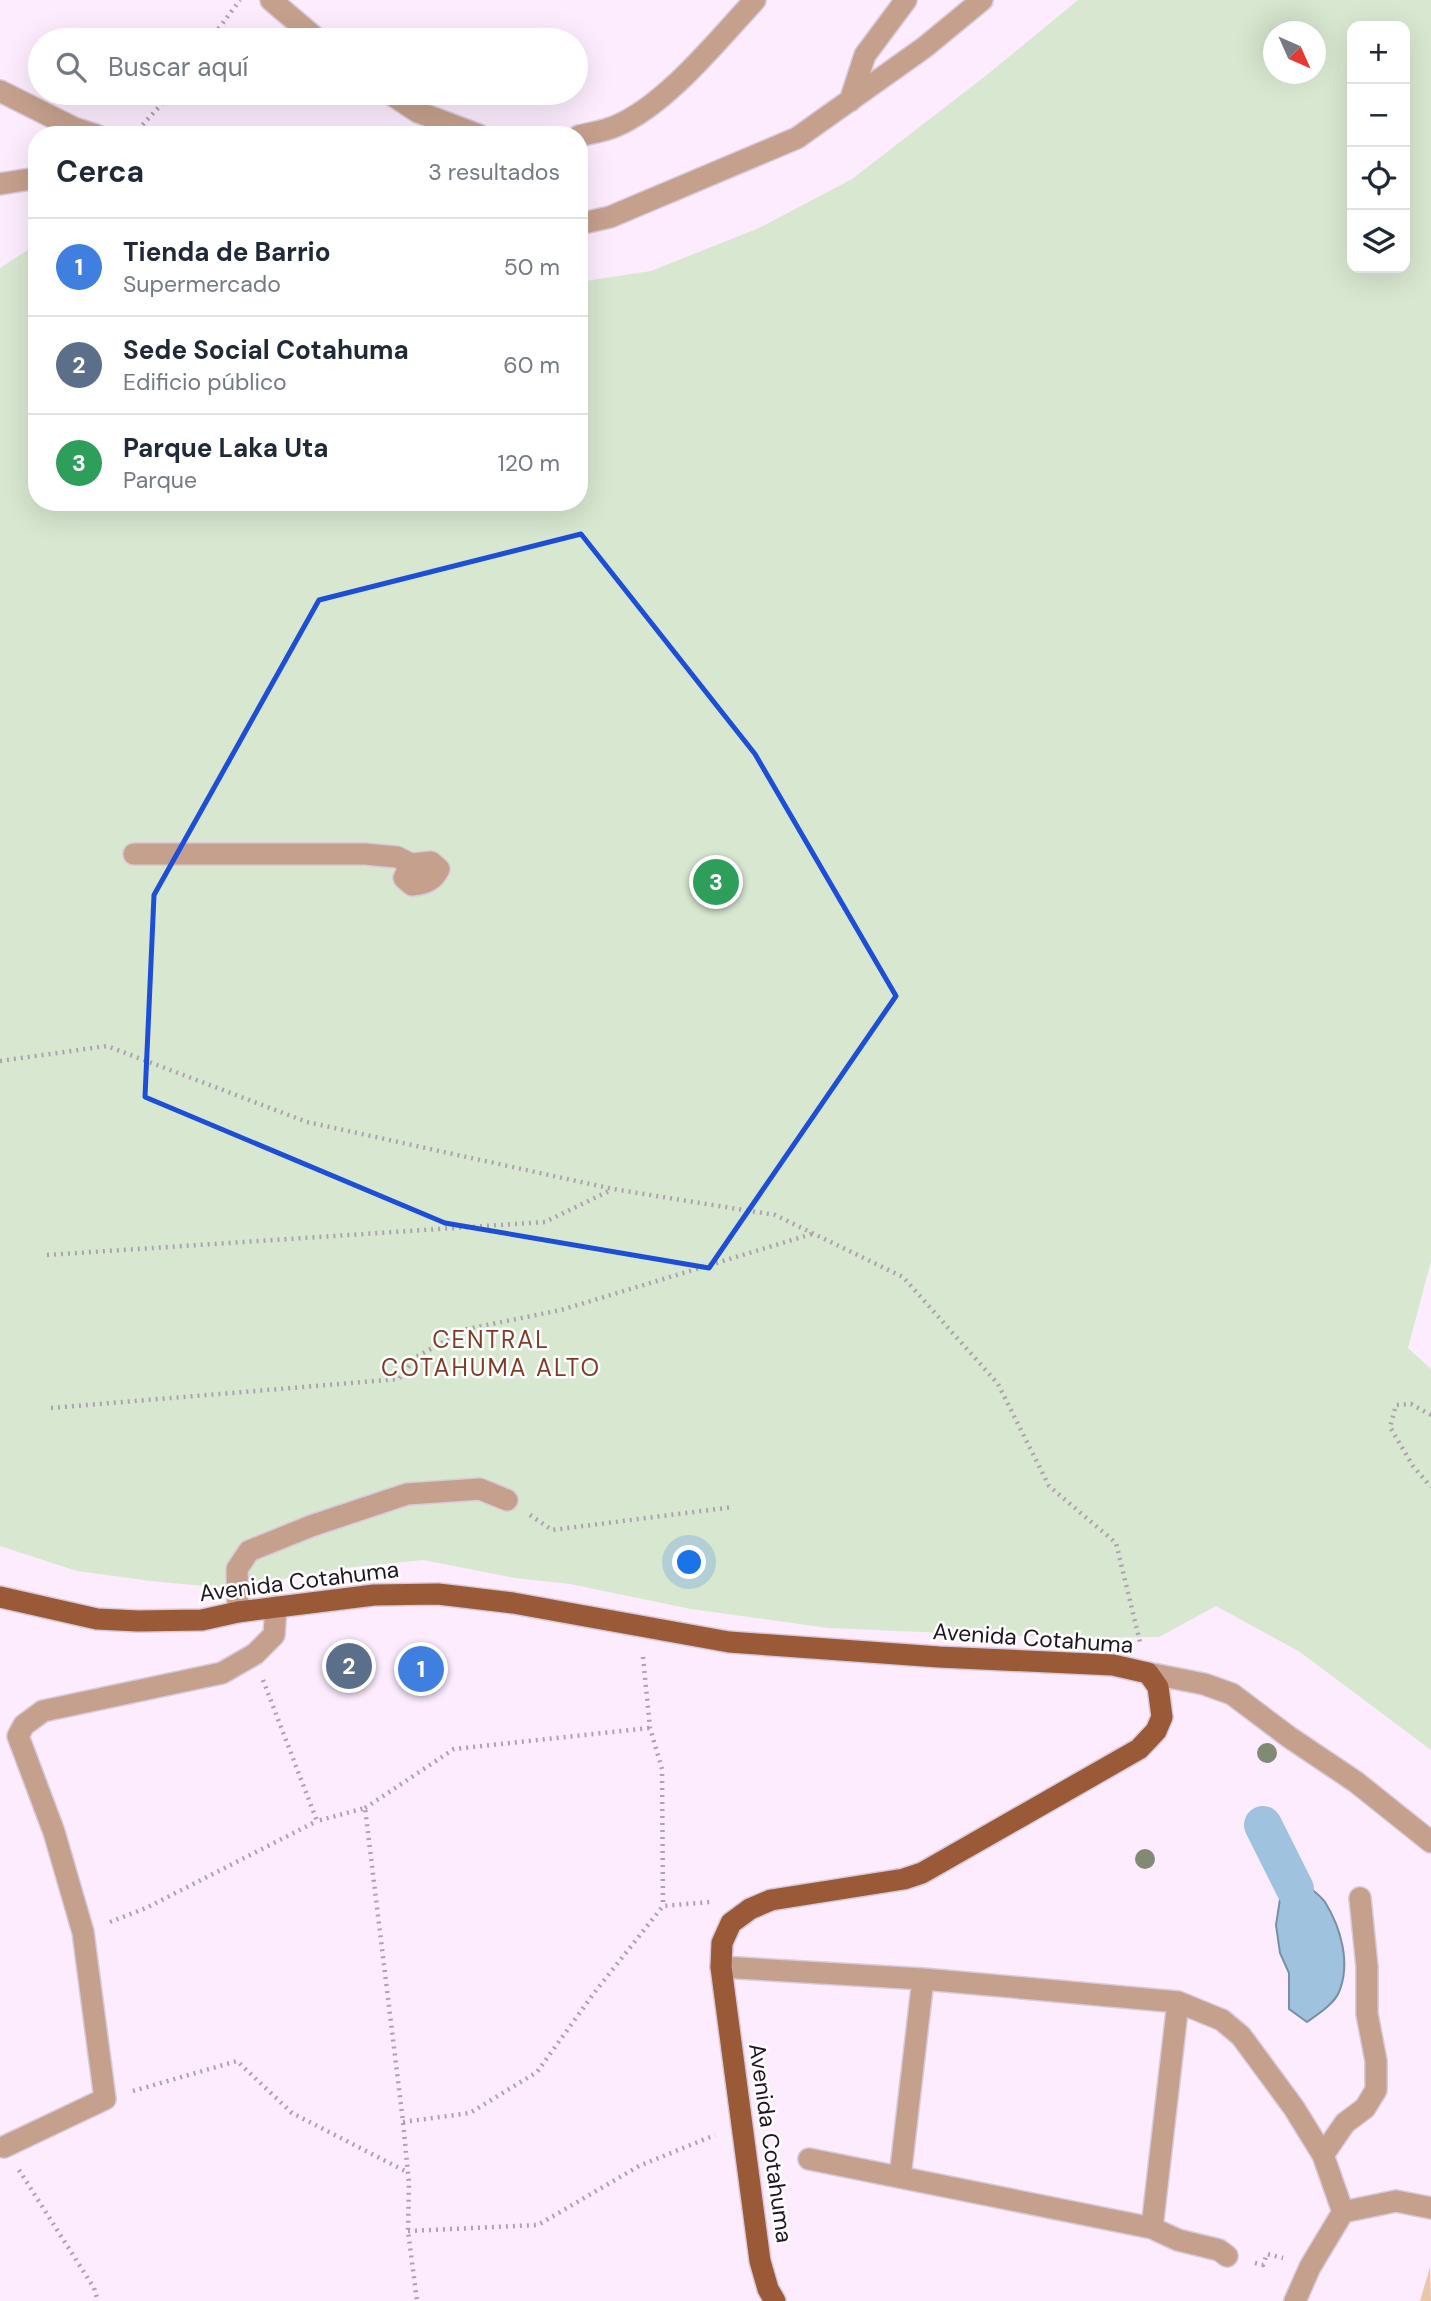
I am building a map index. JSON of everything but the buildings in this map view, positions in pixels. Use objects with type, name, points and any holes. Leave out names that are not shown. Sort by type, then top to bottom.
[{"type":"main road","name":"Avenida Cotahuma","points":[[0,1597],[97,1619],[138,1622],[202,1620],[237,1612],[374,1595],[438,1594],[513,1603],[729,1642],[939,1657],[1113,1665],[1148,1673],[1158,1687],[1161,1717],[1156,1731],[1139,1749],[922,1873],[904,1879],[771,1900],[750,1909],[731,1923],[722,1943],[721,1967],[760,2261],[775,2301]]},
{"type":"street","points":[[271,0],[304,28]]},
{"type":"street","points":[[588,134],[616,126],[654,103],[755,0]]},
{"type":"street","points":[[850,101],[865,55],[906,0]]},
{"type":"street","points":[[588,222],[610,217],[797,138],[925,47],[982,0]]},
{"type":"street","points":[[0,91],[70,126]]},
{"type":"street","points":[[406,105],[418,113],[454,126]]},
{"type":"street","points":[[0,184],[28,179]]},
{"type":"street","points":[[134,854],[365,854],[397,857],[411,864]]},
{"type":"street","points":[[237,1612],[237,1569],[249,1551],[311,1526],[407,1494],[480,1489],[507,1500]]},
{"type":"street","points":[[4,2147],[105,2099],[83,1932],[54,1832],[18,1736],[24,1725],[43,1711],[222,1673],[255,1654],[274,1635],[276,1607]]},
{"type":"street","points":[[1148,1673],[1204,1684],[1232,1694],[1356,1782],[1431,1842]]},
{"type":"street","points":[[1323,2155],[1345,2123],[1365,2108],[1377,2090],[1376,2061],[1367,2014],[1367,1967],[1360,1898]]},
{"type":"street","points":[[721,1967],[923,1979],[1178,2002],[1222,2020],[1241,2036],[1294,2108],[1323,2155],[1343,2212]]},
{"type":"street","points":[[900,2177],[923,1979]]},
{"type":"street","points":[[1152,2228],[1178,2002]]},
{"type":"street","points":[[809,2159],[1152,2228],[1178,2240],[1219,2250],[1227,2256]]},
{"type":"street","points":[[1295,2301],[1310,2267],[1343,2212],[1396,2201],[1431,2208]]},
{"type":"path","points":[[219,28],[240,0]]},
{"type":"path","points":[[141,126],[161,105]]},
{"type":"path","points":[[0,1061],[107,1046],[307,1122],[613,1189],[775,1215],[903,1277],[998,1384],[1049,1486],[1116,1543],[1148,1673]]},
{"type":"path","points":[[47,1255],[545,1222],[613,1189]]},
{"type":"path","points":[[51,1408],[399,1379],[416,1357],[467,1329],[561,1310],[813,1233]]},
{"type":"path","points":[[1431,1415],[1411,1404],[1396,1405],[1390,1427],[1413,1466],[1431,1487]]},
{"type":"path","points":[[507,1500],[514,1509],[535,1517],[552,1530],[733,1507]]},
{"type":"path","points":[[404,2122],[470,2113],[537,2072],[594,1993],[663,1906],[662,1769],[650,1728],[640,1625]]},
{"type":"path","points":[[255,1654],[268,1696],[317,1821]]},
{"type":"path","points":[[83,1932],[146,1908],[317,1821],[365,1808],[454,1749],[650,1728]]},
{"type":"path","points":[[365,1808],[404,2122],[408,2172],[408,2231],[417,2301]]},
{"type":"path","points":[[663,1906],[715,1902],[731,1923]]},
{"type":"path","points":[[105,2099],[237,2061],[292,2113],[408,2172]]},
{"type":"path","points":[[408,2231],[538,2225],[639,2165],[742,2124]]},
{"type":"path","points":[[4,2147],[94,2288],[98,2301]]},
{"type":"highlighted area","points":[[581,534],[755,754],[896,996],[709,1268],[445,1223],[145,1097],[154,895],[319,600]]},
{"type":"green space","points":[[1078,0],[1431,0],[1431,1261],[1408,1348],[1431,1369],[1431,1750],[1300,1652],[1216,1606],[1159,1637],[1068,1638],[828,1628],[691,1609],[570,1584],[515,1578],[423,1560],[344,1568],[237,1587],[215,1587],[77,1571],[0,1546],[0,268],[28,250],[28,511],[588,511],[588,281],[651,271],[759,228],[852,179],[988,74]]},
{"type":"water","points":[[1304,1883],[1323,1899],[1331,1912],[1340,1934],[1344,1958],[1342,1981],[1337,1996],[1307,2022],[1289,2009],[1289,1973],[1280,1953],[1276,1925],[1280,1899]]},
{"type":"waterway","points":[[1263,1825],[1295,1889]]},
{"type":"place","name":"Parque Laka Uta","points":[[716,882]]},
{"type":"place","name":"Sede Social Cotahuma","points":[[349,1666]]},
{"type":"place","name":"Tienda de Barrio","points":[[421,1669]]},
{"type":"district","name":"CENTRAL COTAHUMA ALTO","points":[[491,1354]]}]
